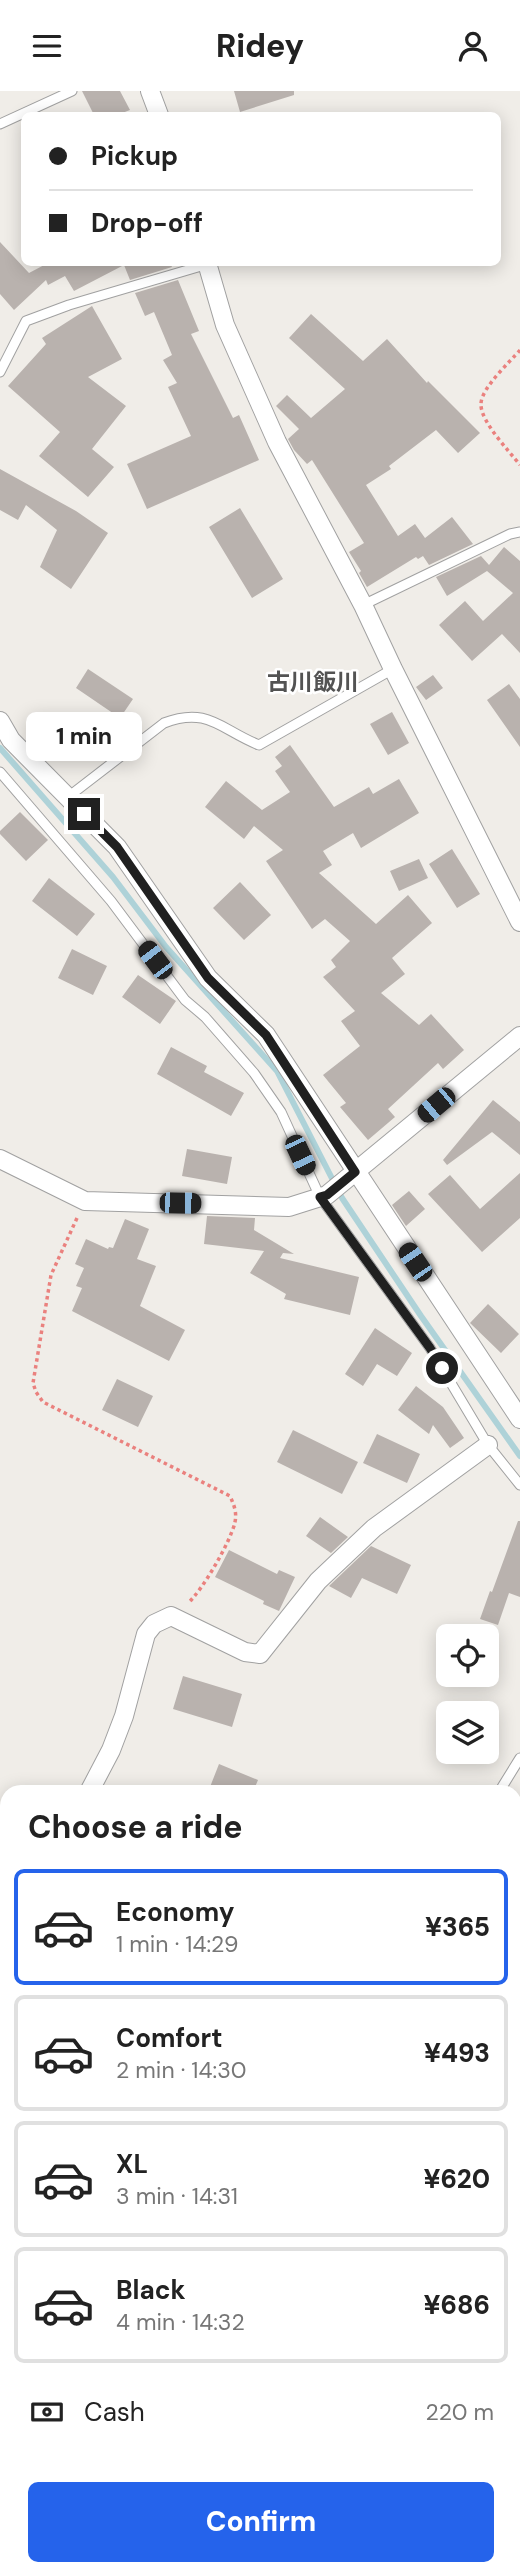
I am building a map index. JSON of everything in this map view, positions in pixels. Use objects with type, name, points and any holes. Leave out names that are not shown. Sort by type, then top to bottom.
[{"type":"street","points":[[150,91],[158,112]]},
{"type":"street","points":[[208,266],[225,325],[276,442],[363,605],[520,922]]},
{"type":"street","points":[[0,721],[11,740],[117,847],[208,978],[266,1035],[520,1419]]},
{"type":"street","points":[[0,1159],[85,1201],[289,1207],[323,1196],[520,1036]]},
{"type":"street","points":[[93,1785],[111,1750],[124,1716],[146,1634],[154,1624],[171,1616],[245,1652],[260,1654],[318,1581],[373,1528],[488,1445]]},
{"type":"lane","points":[[26,112],[72,91]]},
{"type":"lane","points":[[0,124],[21,114]]},
{"type":"lane","points":[[0,372],[26,321],[197,266]]},
{"type":"lane","points":[[363,605],[510,534],[520,532]]},
{"type":"lane","points":[[68,797],[164,723],[180,716],[205,717],[259,745],[393,669]]},
{"type":"lane","points":[[0,772],[111,901],[186,1000],[205,1017],[254,1073],[281,1112],[323,1196],[430,1348],[488,1445],[520,1485]]},
{"type":"lane","points":[[503,1785],[520,1759]]},
{"type":"path","points":[[520,350],[486,389],[481,404],[486,421],[520,465]]},
{"type":"path","points":[[85,1201],[51,1275],[33,1383],[43,1402],[230,1496],[236,1508],[231,1535],[198,1594],[171,1616]]},
{"type":"building","points":[[82,91],[120,91],[130,110],[125,112],[92,112]]},
{"type":"building","points":[[234,91],[294,91],[294,95],[240,112]]},
{"type":"building","points":[[0,242],[29,273],[42,266],[122,266],[74,291],[65,276],[48,285],[46,280],[14,310],[0,294]]},
{"type":"building","points":[[124,266],[172,267],[130,280]]},
{"type":"building","points":[[178,280],[199,331],[191,334],[233,418],[239,415],[259,460],[147,509],[127,464],[191,436],[168,387],[177,383],[163,360],[172,355],[154,312],[145,316],[135,293]]},
{"type":"building","points":[[92,306],[122,359],[88,377],[126,406],[92,449],[114,467],[88,497],[39,456],[60,432],[8,386],[46,344],[42,338]]},
{"type":"building","points":[[311,314],[363,361],[387,339],[427,383],[428,381],[480,433],[458,453],[436,430],[389,466],[391,469],[366,485],[398,536],[415,524],[425,538],[452,517],[473,544],[429,565],[423,556],[418,559],[416,557],[367,587],[349,552],[364,543],[312,460],[307,464],[294,450],[288,439],[299,429],[276,406],[287,395],[311,418],[345,389],[289,338]]},
{"type":"building","points":[[0,469],[76,511],[108,533],[71,589],[40,567],[57,530],[26,505],[18,520],[0,510]]},
{"type":"building","points":[[240,508],[283,579],[252,598],[209,527]]},
{"type":"building","points":[[504,547],[520,561],[520,653],[502,634],[472,661],[439,625],[465,601],[483,621],[513,593],[487,571],[447,596],[436,577],[481,556],[489,565]]},
{"type":"building","points":[[88,669],[133,699],[120,718],[76,688]]},
{"type":"building","points":[[433,675],[443,688],[426,700],[416,687]]},
{"type":"building","points":[[509,684],[520,699],[520,747],[487,700]]},
{"type":"building","points":[[392,712],[409,743],[388,755],[370,724]]},
{"type":"building","points":[[290,745],[334,807],[369,787],[373,794],[399,779],[419,813],[361,848],[353,833],[323,851],[332,865],[319,873],[376,924],[408,895],[432,923],[392,958],[405,974],[381,993],[419,1025],[431,1014],[464,1050],[443,1069],[438,1063],[388,1109],[395,1117],[368,1140],[340,1107],[346,1103],[323,1075],[360,1046],[341,1021],[355,1011],[323,977],[336,967],[331,960],[350,941],[325,919],[312,929],[266,861],[283,850],[254,826],[244,839],[205,807],[226,781],[262,810],[290,792],[275,771],[282,766],[275,757]]},
{"type":"building","points":[[20,812],[48,840],[26,861],[0,834]]},
{"type":"building","points":[[452,849],[480,894],[457,908],[429,864]]},
{"type":"building","points":[[419,859],[428,878],[399,891],[390,871]]},
{"type":"building","points":[[49,878],[95,914],[77,936],[32,901]]},
{"type":"building","points":[[240,882],[271,915],[244,940],[213,908]]},
{"type":"building","points":[[72,949],[107,966],[93,995],[58,978]]},
{"type":"building","points":[[138,975],[176,1001],[160,1024],[122,997]]},
{"type":"building","points":[[171,1047],[207,1066],[204,1072],[244,1093],[231,1116],[157,1074]]},
{"type":"building","points":[[493,1100],[520,1122],[520,1155],[492,1132],[447,1165],[443,1160]]},
{"type":"building","points":[[187,1149],[232,1157],[227,1184],[182,1176]]},
{"type":"building","points":[[520,1173],[520,1218],[482,1252],[428,1194],[450,1175],[480,1209]]},
{"type":"building","points":[[409,1191],[425,1209],[406,1226],[392,1205]]},
{"type":"building","points":[[207,1216],[255,1218],[254,1230],[294,1254],[283,1253],[280,1258],[359,1277],[350,1315],[284,1299],[286,1294],[250,1273],[264,1251],[204,1244]]},
{"type":"building","points":[[125,1219],[149,1229],[137,1259],[156,1266],[140,1306],[185,1330],[169,1361],[72,1311],[82,1288],[76,1286],[84,1268],[75,1264],[86,1239],[108,1249],[113,1248]]},
{"type":"building","points":[[488,1304],[519,1334],[501,1353],[470,1323]]},
{"type":"building","points":[[375,1328],[412,1353],[397,1376],[377,1364],[363,1386],[345,1374]]},
{"type":"building","points":[[117,1379],[153,1396],[138,1427],[102,1410]]},
{"type":"building","points":[[416,1386],[443,1407],[464,1438],[450,1448],[433,1425],[429,1434],[398,1410]]},
{"type":"building","points":[[293,1430],[358,1462],[342,1494],[277,1462]]},
{"type":"building","points":[[377,1434],[420,1454],[407,1483],[363,1463]]},
{"type":"building","points":[[320,1517],[348,1537],[331,1553],[306,1536]]},
{"type":"building","points":[[520,1521],[520,1597],[509,1593],[498,1624],[480,1619],[490,1591],[492,1592]]},
{"type":"building","points":[[371,1546],[411,1565],[397,1594],[362,1578],[351,1598],[329,1586]]},
{"type":"building","points":[[229,1550],[277,1574],[279,1570],[295,1577],[279,1611],[215,1577]]},
{"type":"building","points":[[183,1676],[242,1694],[232,1727],[173,1709]]},
{"type":"building","points":[[219,1764],[258,1780],[256,1785],[211,1785]]},
{"type":"waterway","points":[[0,748],[113,877],[166,947],[277,1071],[342,1198],[520,1456]]},
{"type":"district","name":"古川飯川","points":[[313,682]]},
{"type":"route","points":[[84,814],[117,847],[208,978],[266,1035],[355,1172],[327,1195],[320,1197],[442,1368]]}]
